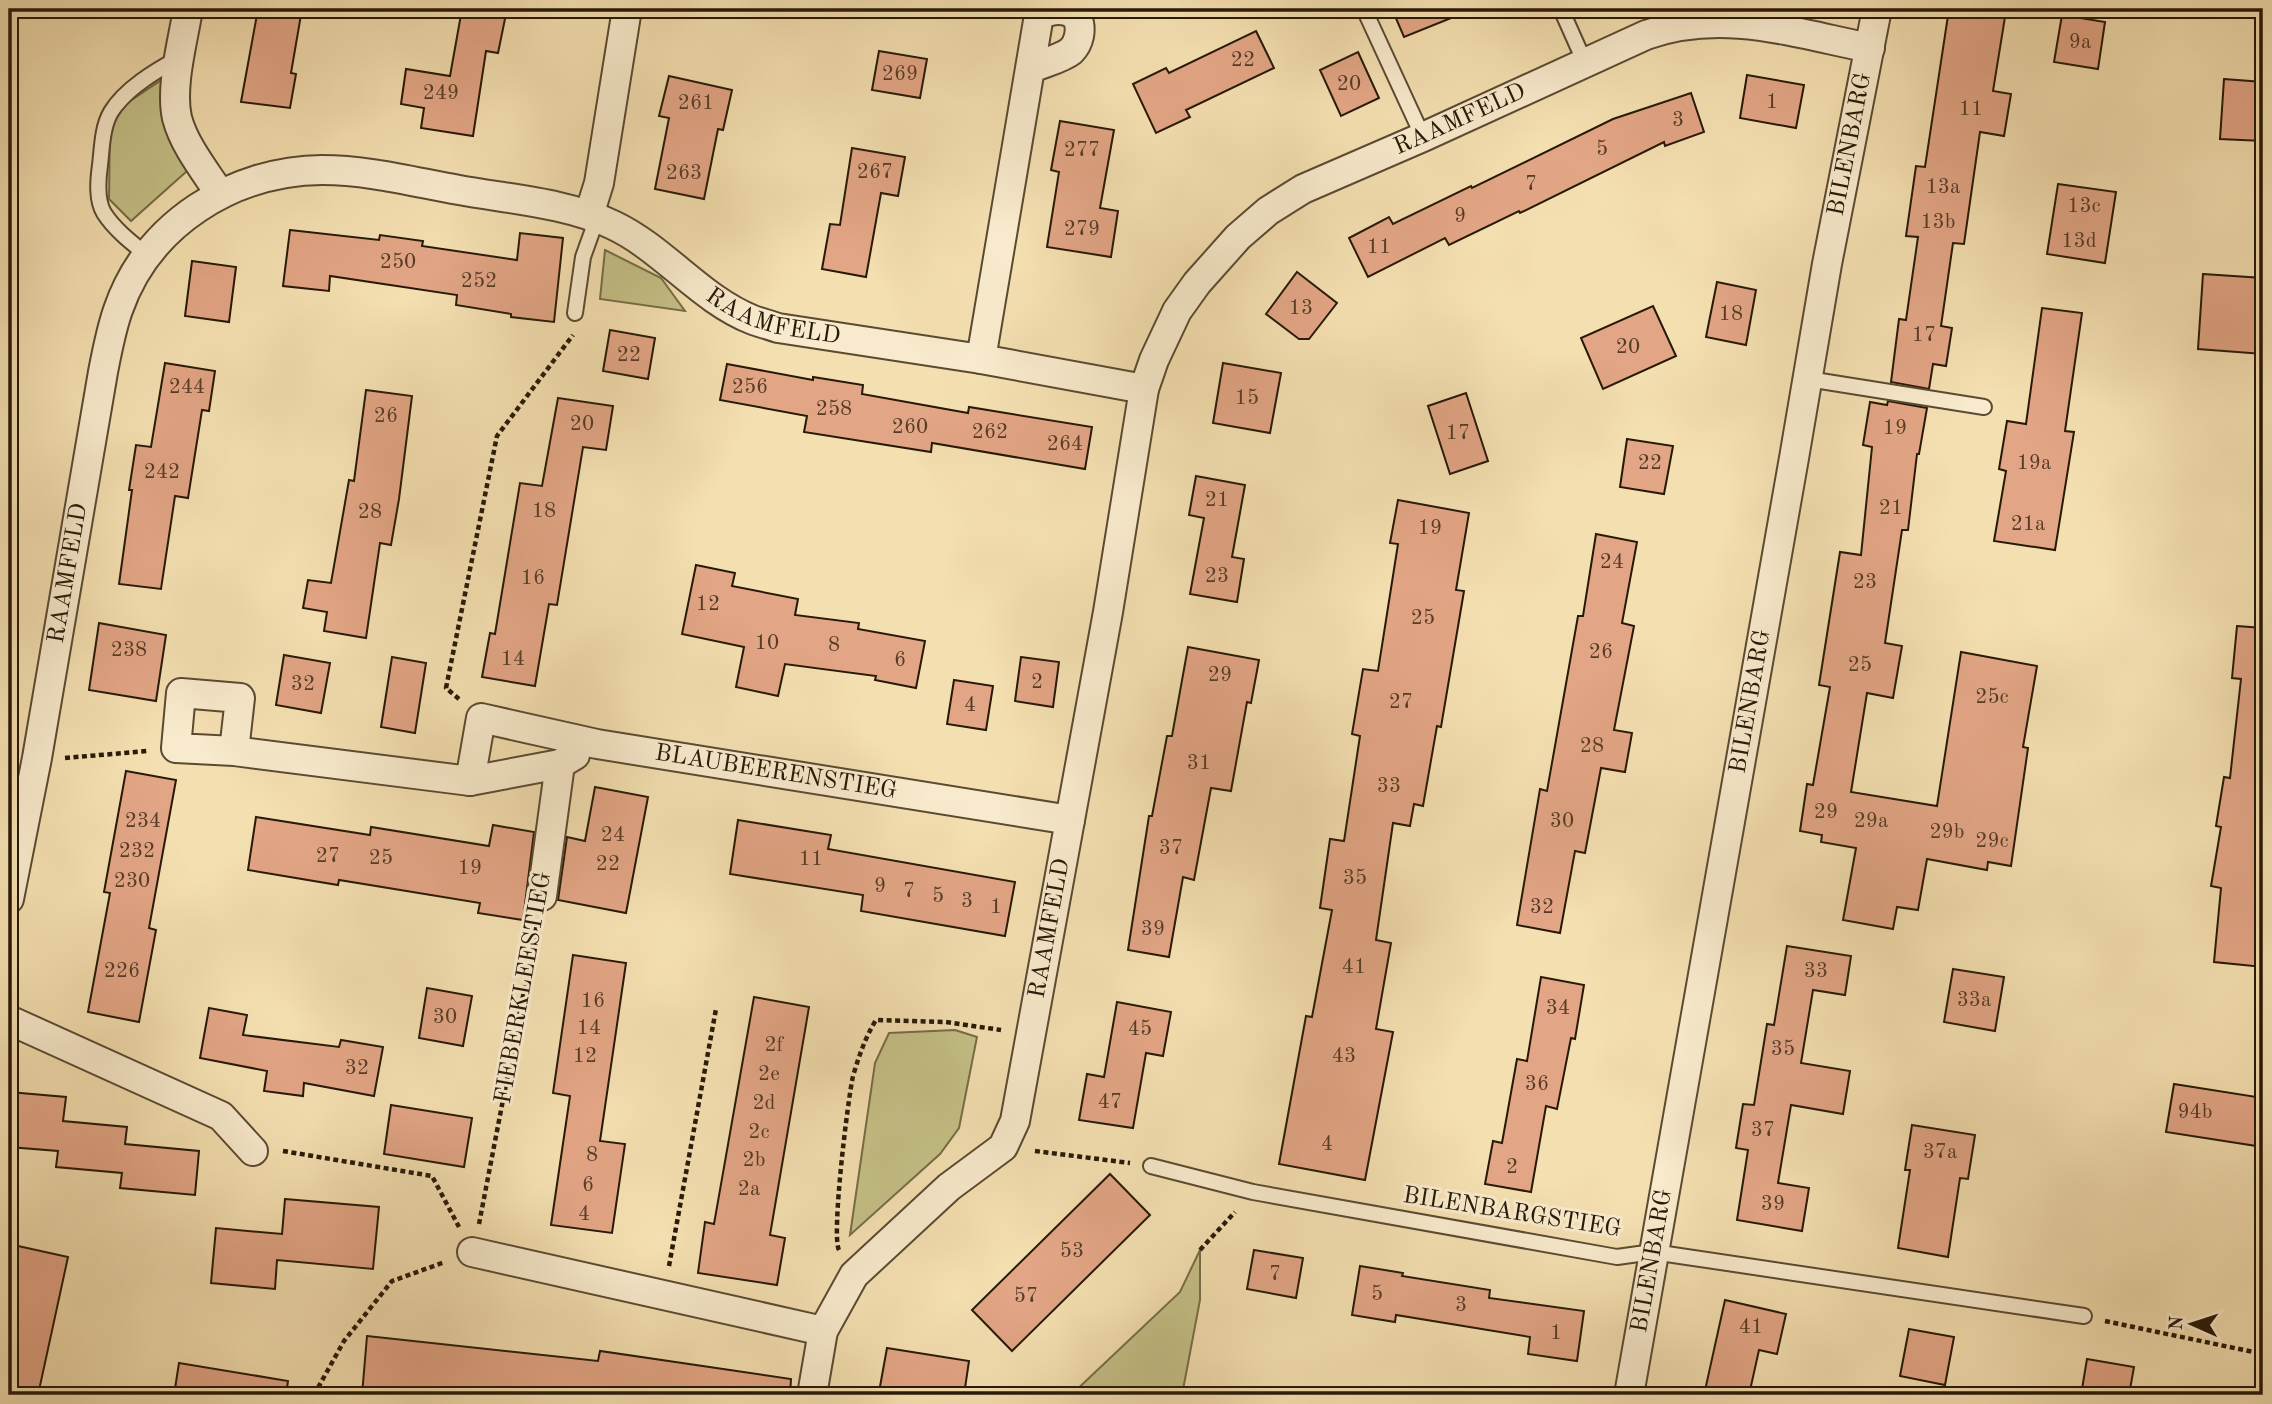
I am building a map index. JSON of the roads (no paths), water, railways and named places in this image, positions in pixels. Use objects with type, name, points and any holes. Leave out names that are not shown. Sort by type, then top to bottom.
[{"type":"street","points":[[188,9],[176,86],[177,118],[220,194]]},
{"type":"street","points":[[593,217],[627,9]]},
{"type":"street","name":"BILENBARG","points":[[1629,1395],[1830,242],[1877,9]]},
{"type":"street","name":"RAAMFELD","points":[[823,1331],[854,1275],[949,1187],[1003,1147],[1015,1121],[1144,389],[1177,311],[1197,283],[1238,237],[1268,212],[1303,189],[1669,27],[1713,21],[1768,27],[1870,48]]},
{"type":"street","points":[[981,359],[1030,69]]},
{"type":"street","name":"RAAMFELD","points":[[9,899],[37,758],[106,356],[117,310],[147,255],[170,229],[188,213],[220,194],[284,172],[326,170],[389,178],[593,217],[637,239],[720,302],[752,320],[778,328],[981,359],[1144,389]]},
{"type":"street","points":[[234,751],[240,698],[181,693],[176,748],[234,751],[470,781],[559,764],[597,744]]},
{"type":"street","name":"BLAUBEERENSTIEG","points":[[470,781],[481,718],[597,744],[1070,820]]},
{"type":"street","name":"FIEBERKLEESTIEG","points":[[542,896],[559,764]]},
{"type":"street","points":[[9,1020],[221,1116],[267,1151]]},
{"type":"street","points":[[472,1252],[823,1331],[812,1395]]},
{"type":"lane","points":[[1364,9],[1423,137]]},
{"type":"lane","points":[[1561,9],[1585,63]]},
{"type":"lane","points":[[147,255],[111,221],[100,205],[99,173],[106,124],[111,112],[132,90],[181,57]]},
{"type":"lane","points":[[575,313],[583,257],[593,217]]},
{"type":"lane","points":[[1808,379],[1984,407]]},
{"type":"lane","name":"BILENBARGSTIEG","points":[[1151,1166],[1252,1192],[1617,1257],[1653,1252],[2084,1316]]}]
